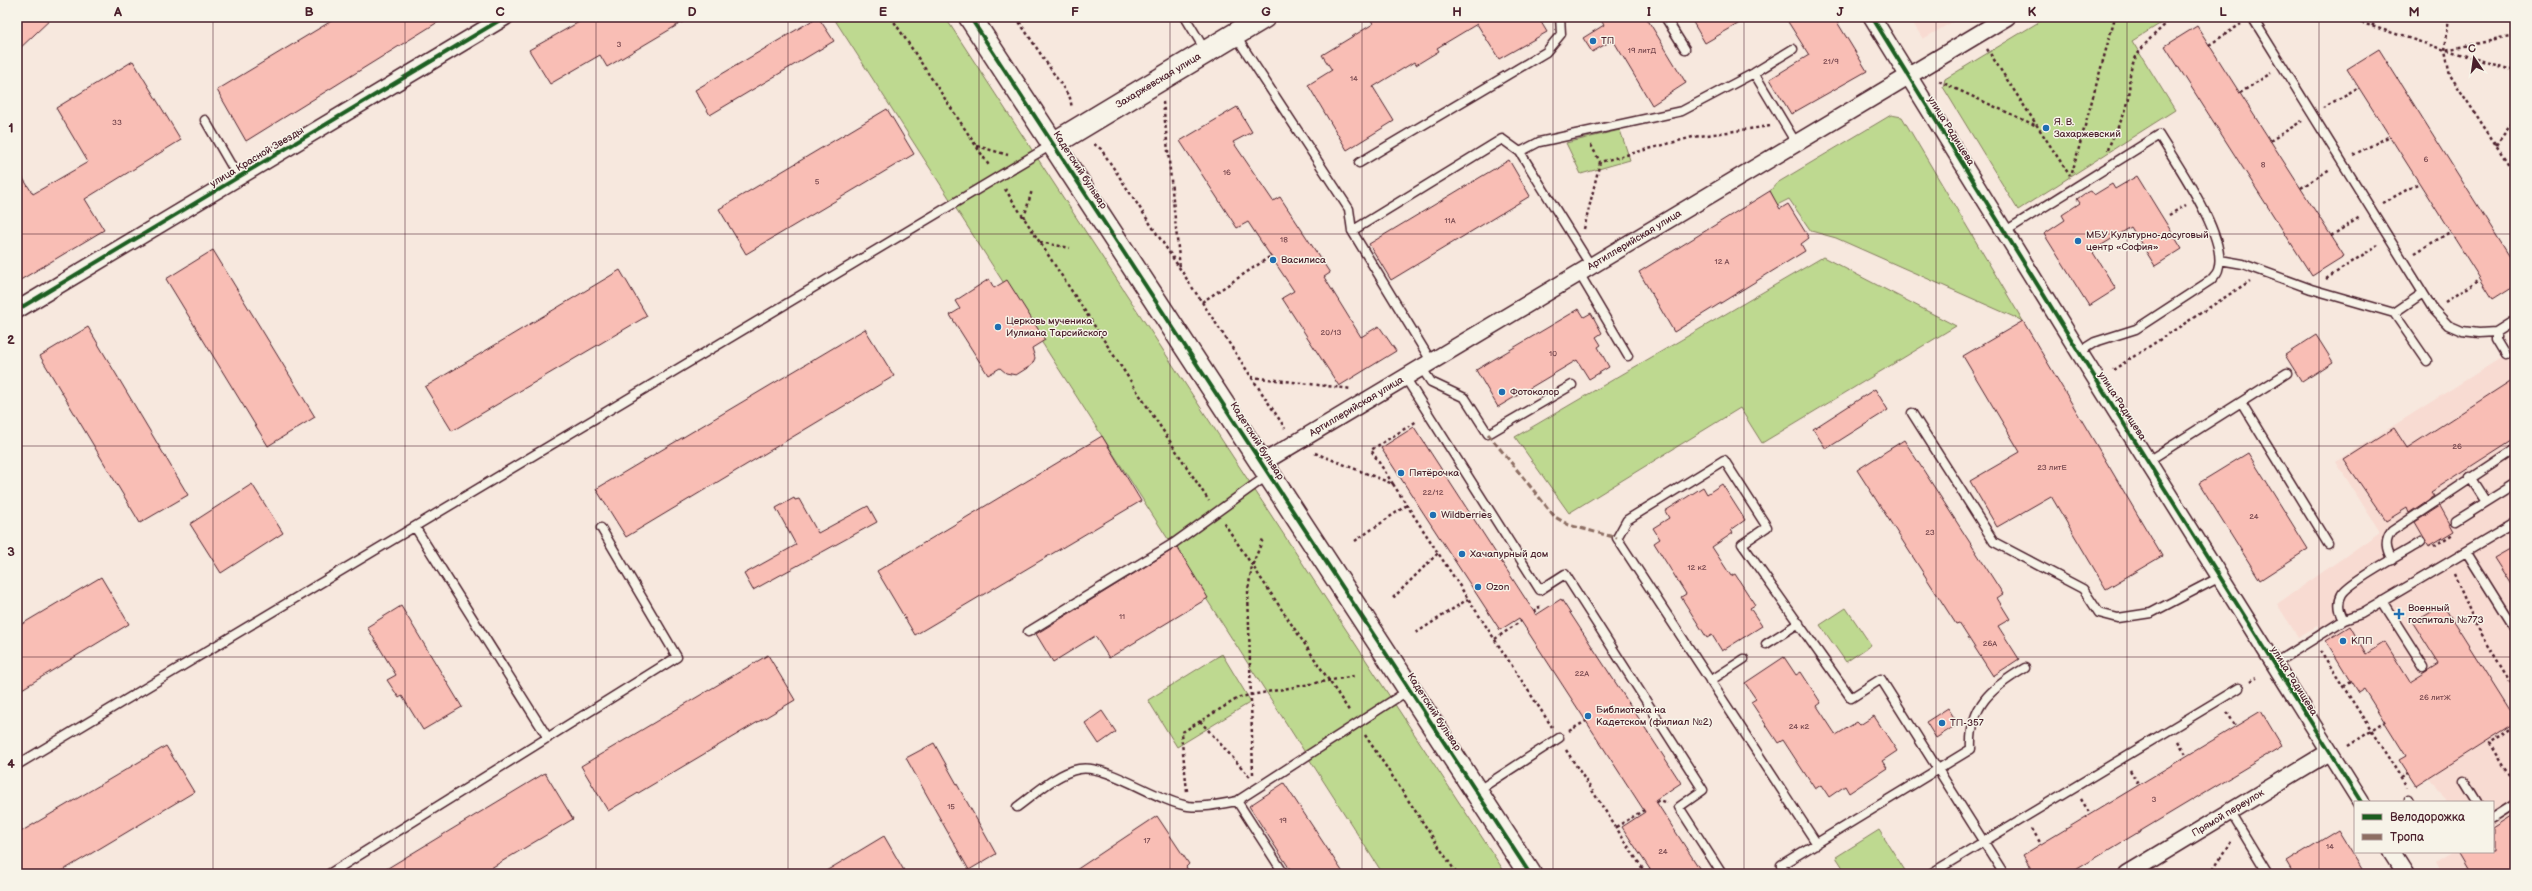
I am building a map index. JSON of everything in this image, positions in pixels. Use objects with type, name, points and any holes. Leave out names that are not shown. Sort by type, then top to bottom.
[{"type":"street","name":"улица Красной Звезды","points":[[17,310],[505,17]]},
{"type":"street","name":"Кадетский бульвар","points":[[970,17],[1530,874]]},
{"type":"street","name":"Захаржевская улица","points":[[1053,144],[1264,17]]},
{"type":"street","name":"улица Радищева","points":[[1872,17],[2004,232],[2360,801]]},
{"type":"street","name":"Артиллерийская улица","points":[[1266,469],[1426,364],[2007,17]]},
{"type":"street","name":"Прямой переулок","points":[[2127,874],[2231,813],[2329,752]]},
{"type":"street","points":[[2393,853],[2406,874]]},
{"type":"lane","points":[[1185,17],[1206,51]]},
{"type":"lane","points":[[1360,163],[1546,52],[1561,34],[1560,17]]},
{"type":"lane","points":[[1666,17],[1684,49]]},
{"type":"lane","points":[[2252,17],[2433,309],[2448,325],[2462,331],[2479,334],[2496,332],[2515,320]]},
{"type":"lane","points":[[1235,34],[1349,209],[1352,231],[1426,364],[1431,382],[1465,398],[1488,434],[1572,385]]},
{"type":"lane","points":[[1520,152],[1539,142],[1682,111],[1754,73],[1793,49]]},
{"type":"lane","points":[[1754,73],[1796,142]]},
{"type":"lane","points":[[205,120],[238,177]]},
{"type":"lane","points":[[2004,232],[2159,135],[2204,206],[2220,260],[2218,271],[2211,280],[2136,329],[2096,342],[2079,352]]},
{"type":"lane","points":[[1352,231],[1502,139],[1520,152],[1585,269],[1628,356]]},
{"type":"lane","points":[[17,765],[1053,144]]},
{"type":"lane","points":[[2220,260],[2243,264],[2311,289],[2394,313],[2427,361]]},
{"type":"lane","points":[[2394,313],[2423,293]]},
{"type":"lane","points":[[2496,332],[2496,340],[2505,355]]},
{"type":"lane","points":[[2148,461],[2287,374]]},
{"type":"lane","points":[[1405,377],[1540,590],[1565,574],[1703,790],[1679,807],[1722,874]]},
{"type":"lane","points":[[2241,402],[2328,544]]},
{"type":"lane","points":[[1912,413],[1994,542],[2084,589],[2099,613],[2118,618],[2151,613],[2220,577]]},
{"type":"lane","points":[[2392,560],[2386,545],[2387,537],[2392,531],[2454,491],[2470,477],[2515,449]]},
{"type":"lane","points":[[1817,844],[1617,538],[1627,520],[1724,460],[1767,527],[1742,544],[1851,698],[1881,679],[2004,874]]},
{"type":"lane","points":[[1028,632],[1174,542],[1266,469]]},
{"type":"lane","points":[[2470,477],[2486,502]]},
{"type":"lane","points":[[2456,521],[2515,484]]},
{"type":"lane","points":[[2274,664],[2344,620],[2361,614],[2515,523]]},
{"type":"lane","points":[[415,527],[548,738]]},
{"type":"lane","points":[[329,874],[676,657],[601,528]]},
{"type":"lane","points":[[2344,620],[2339,610],[2339,603],[2347,588],[2421,542]]},
{"type":"lane","points":[[2467,552],[2515,630]]},
{"type":"lane","points":[[2382,601],[2424,667]]},
{"type":"lane","points":[[1766,644],[1799,623]]},
{"type":"lane","points":[[1710,681],[1744,659]]},
{"type":"lane","points":[[1786,874],[1781,865],[1971,749],[1972,726],[1985,698],[1997,685],[2025,668]]},
{"type":"lane","points":[[1930,874],[2239,688]]},
{"type":"lane","points":[[1017,807],[1059,777],[1079,769],[1100,770],[1154,795],[1188,806],[1212,806],[1237,801],[1410,690]]},
{"type":"lane","points":[[1476,792],[1559,738]]},
{"type":"lane","points":[[2464,781],[2476,801]]},
{"type":"lane","points":[[1237,801],[1284,874]]},
{"type":"lane","points":[[2494,817],[2515,804]]},
{"type":"lane","points":[[2231,813],[2268,874]]},
{"type":"path","points":[[891,17],[988,164]]},
{"type":"path","points":[[1016,17],[1070,98],[1073,113]]},
{"type":"path","points":[[2071,178],[2115,17]]},
{"type":"path","points":[[2104,169],[2111,140],[2128,102],[2131,87],[2129,76],[2136,59],[2148,40],[2173,17]]},
{"type":"path","points":[[2209,45],[2252,17]]},
{"type":"path","points":[[2344,17],[2515,71]]},
{"type":"path","points":[[2372,26],[2379,17]]},
{"type":"path","points":[[2450,17],[2445,50],[2450,75],[2515,174]]},
{"type":"path","points":[[2445,50],[2515,36]]},
{"type":"path","points":[[1987,49],[2077,186]]},
{"type":"path","points":[[2240,93],[2282,66]]},
{"type":"path","points":[[1939,81],[2037,126]]},
{"type":"path","points":[[2270,141],[2359,87]]},
{"type":"path","points":[[1163,102],[1180,269]]},
{"type":"path","points":[[2496,145],[2515,119]]},
{"type":"path","points":[[1600,162],[1693,137],[1784,123]]},
{"type":"path","points":[[1583,235],[1600,162],[1584,132]]},
{"type":"path","points":[[2300,188],[2342,162],[2390,136]]},
{"type":"path","points":[[1094,143],[1101,149],[1285,429]]},
{"type":"path","points":[[976,145],[1009,155]]},
{"type":"path","points":[[2331,236],[2419,183]]},
{"type":"path","points":[[1004,187],[1210,502]]},
{"type":"path","points":[[1024,219],[1032,190]]},
{"type":"path","points":[[2169,215],[2198,197]]},
{"type":"path","points":[[2403,261],[2450,232]]},
{"type":"path","points":[[2311,289],[2389,238]]},
{"type":"path","points":[[1040,242],[1070,248]]},
{"type":"path","points":[[1202,302],[1271,256]]},
{"type":"path","points":[[2113,370],[2264,272]]},
{"type":"path","points":[[2433,309],[2480,279]]},
{"type":"path","points":[[1251,377],[1352,389]]},
{"type":"path","points":[[1428,414],[1371,450],[1646,874]]},
{"type":"path","points":[[1314,452],[1393,484]]},
{"type":"path","points":[[1355,540],[1407,505]]},
{"type":"path","points":[[1220,517],[1351,713]]},
{"type":"path","points":[[2421,542],[2426,551],[2452,536],[2461,530],[2456,521]]},
{"type":"path","points":[[1200,721],[1253,780],[1248,590],[1252,566],[1263,539]]},
{"type":"path","points":[[1393,598],[1438,553]]},
{"type":"path","points":[[2449,563],[2475,622],[2515,690]]},
{"type":"path","points":[[1416,633],[1468,599]]},
{"type":"path","points":[[1495,639],[1521,621]]},
{"type":"path","points":[[2313,639],[2409,790],[2409,801]]},
{"type":"path","points":[[1188,806],[1181,733],[1240,697],[1354,676]]},
{"type":"path","points":[[2343,686],[2350,681]]},
{"type":"path","points":[[2220,700],[2236,727]]},
{"type":"path","points":[[1559,738],[1586,721]]},
{"type":"path","points":[[2348,746],[2385,722]]},
{"type":"path","points":[[2515,726],[2490,743],[2515,784]]},
{"type":"path","points":[[2171,729],[2187,756]]},
{"type":"path","points":[[1362,730],[1457,874]]},
{"type":"path","points":[[2401,778],[2408,773]]},
{"type":"path","points":[[2075,787],[2090,814]]},
{"type":"path","points":[[1616,827],[1644,810]]},
{"type":"path","points":[[2210,874],[2230,842],[2241,830]]},
{"type":"shaded area","points":[[1909,17],[1961,17],[1923,39]]},
{"type":"shaded area","name":"Военный госпиталь №773","points":[[2515,349],[2515,874],[2441,874],[2435,864],[2453,853],[2494,853],[2494,801],[2446,801],[2430,777],[2416,786],[2399,760],[2406,755],[2364,689],[2358,693],[2317,626],[2298,637],[2277,604],[2380,532],[2336,462]]},
{"type":"green space","points":[[833,17],[945,17],[1506,874],[1383,874]]},
{"type":"green space","points":[[2047,17],[2171,17],[2132,41],[2175,110],[2018,210],[1943,87],[1945,79]]},
{"type":"green space","points":[[1891,115],[1902,117],[2023,321],[1836,238],[1811,231],[1789,199],[1777,205],[1770,191],[1777,183]]},
{"type":"green space","points":[[1620,130],[1630,160],[1581,174],[1566,143]]},
{"type":"green space","points":[[1823,257],[1956,326],[1762,443],[1740,408],[1569,513],[1515,437]]},
{"type":"green space","points":[[1846,608],[1871,645],[1846,662],[1820,625]]},
{"type":"green space","points":[[1222,654],[1251,702],[1177,747],[1148,700]]},
{"type":"green space","points":[[1879,830],[1906,872],[1902,874],[1847,874],[1836,857]]},
{"type":"building","points":[[17,17],[53,17],[17,51]]},
{"type":"building","points":[[338,17],[446,17],[246,141],[217,90]]},
{"type":"building","points":[[588,17],[691,17],[607,67],[600,55],[550,84],[529,50]]},
{"type":"building","points":[[818,17],[834,41],[710,115],[695,90]]},
{"type":"building","points":[[1370,17],[1538,17],[1547,32],[1499,59],[1477,24],[1437,48],[1439,51],[1416,65],[1414,62],[1373,87],[1394,121],[1347,150],[1308,85],[1332,70],[1322,55],[1373,24]]},
{"type":"building","points":[[1599,17],[1646,17],[1686,83],[1652,105],[1613,40],[1592,52],[1583,38],[1604,25]]},
{"type":"building","points":[[1690,17],[1750,17],[1705,43]]},
{"type":"building","points":[[1785,17],[1834,17],[1867,71],[1791,114],[1770,79],[1809,55]]},
{"type":"building","points":[[2197,26],[2344,256],[2312,276],[2165,46]]},
{"type":"building","points":[[2379,49],[2515,265],[2515,285],[2493,299],[2347,69]]},
{"type":"building","points":[[133,61],[181,140],[85,199],[104,230],[17,282],[17,169],[33,194],[88,162],[56,108]]},
{"type":"building","points":[[1237,107],[1252,132],[1233,142],[1273,201],[1280,197],[1330,273],[1324,277],[1361,337],[1379,326],[1396,351],[1339,386],[1282,298],[1294,291],[1248,222],[1237,228],[1180,141]]},
{"type":"building","points":[[887,109],[914,154],[746,254],[719,209]]},
{"type":"building","points":[[1509,160],[1530,196],[1391,280],[1369,244]]},
{"type":"building","name":"МБУ Культурно-досуговый центр «София»","points":[[2137,176],[2182,249],[2155,266],[2131,227],[2092,251],[2116,289],[2089,306],[2044,234],[2065,220],[2062,215],[2080,203],[2077,199],[2084,194],[2091,191],[2094,195],[2112,184],[2115,189]]},
{"type":"building","points":[[1770,191],[1780,209],[1788,204],[1809,238],[1801,244],[1805,251],[1674,332],[1639,272]]},
{"type":"building","points":[[213,250],[315,417],[268,446],[166,279]]},
{"type":"building","points":[[620,270],[647,316],[452,431],[425,387]]},
{"type":"building","name":"Церковь мученика Иулиана Тарсийского","points":[[989,279],[994,288],[1007,280],[1045,340],[1032,348],[1035,358],[1032,365],[1016,375],[1006,373],[1000,368],[988,375],[950,315],[960,309],[955,301]]},
{"type":"building","points":[[1579,309],[1584,317],[1591,313],[1602,333],[1596,337],[1601,345],[1598,347],[1609,367],[1589,379],[1577,360],[1498,407],[1476,370]]},
{"type":"building","points":[[2023,321],[2162,556],[2106,589],[2051,496],[1997,527],[1970,481],[2020,452],[1963,356]]},
{"type":"building","points":[[88,327],[188,495],[140,523],[40,356]]},
{"type":"building","points":[[865,329],[894,376],[626,537],[596,489]]},
{"type":"building","points":[[2316,335],[2333,362],[2302,382],[2285,355]]},
{"type":"building","points":[[2515,378],[2515,438],[2431,492],[2434,496],[2409,513],[2407,508],[2386,521],[2344,460],[2394,428],[2407,448]]},
{"type":"building","points":[[1875,389],[1888,410],[1826,449],[1813,429]]},
{"type":"building","points":[[1414,427],[1536,615],[1561,599],[1681,783],[1655,800],[1703,874],[1653,874],[1622,827],[1645,812],[1519,618],[1500,630],[1381,448]]},
{"type":"building","points":[[1102,436],[1141,501],[915,635],[877,571]]},
{"type":"building","points":[[1904,440],[2003,594],[1997,598],[2010,619],[1998,626],[2019,659],[1993,676],[1959,623],[1956,624],[1857,470]]},
{"type":"building","points":[[2248,453],[2308,549],[2260,580],[2199,483]]},
{"type":"building","points":[[252,484],[283,533],[221,573],[190,524]]},
{"type":"building","points":[[1722,484],[1745,520],[1731,530],[1733,533],[1712,547],[1731,576],[1735,574],[1755,605],[1750,608],[1762,626],[1722,651],[1712,635],[1707,638],[1681,597],[1686,594],[1654,543],[1660,539],[1653,528],[1669,518],[1665,511],[1703,487],[1707,494]]},
{"type":"building","points":[[794,498],[795,500],[799,499],[818,533],[868,506],[877,522],[753,590],[744,574],[796,545],[776,508]]},
{"type":"building","points":[[2440,506],[2454,531],[2429,546],[2415,522]]},
{"type":"building","points":[[2515,546],[2515,591],[2494,558]]},
{"type":"building","points":[[1177,547],[1208,598],[1109,658],[1095,636],[1053,662],[1036,634]]},
{"type":"building","points":[[101,577],[129,624],[17,692],[17,627]]},
{"type":"building","points":[[2443,605],[2515,719],[2515,723],[2416,786],[2399,760],[2406,756],[2364,689],[2358,693],[2326,641],[2350,626],[2366,654],[2385,642],[2410,682],[2439,664],[2413,623]]},
{"type":"building","points":[[401,606],[462,707],[423,730],[402,696],[399,698],[387,680],[396,675],[367,627]]},
{"type":"building","points":[[768,655],[795,700],[608,811],[581,766]]},
{"type":"building","points":[[1784,657],[1796,675],[1801,672],[1821,703],[1817,706],[1836,735],[1857,722],[1860,725],[1874,716],[1897,751],[1882,761],[1887,768],[1849,793],[1845,786],[1829,797],[1821,785],[1815,789],[1783,740],[1778,743],[1751,702],[1756,699],[1745,683]]},
{"type":"building","name":"ТП-357","points":[[1948,708],[1958,724],[1936,738],[1926,722]]},
{"type":"building","points":[[1102,711],[1116,732],[1099,744],[1085,723]]},
{"type":"building","points":[[2261,711],[2282,746],[2069,874],[2034,874],[2023,855]]},
{"type":"building","points":[[934,743],[996,854],[969,870],[906,758]]},
{"type":"building","points":[[166,746],[194,792],[57,874],[17,874],[17,834]]},
{"type":"building","points":[[545,773],[573,819],[481,874],[378,874]]},
{"type":"building","points":[[1284,783],[1344,874],[1293,874],[1249,806]]},
{"type":"building","points":[[2515,814],[2515,874],[2470,874],[2458,853],[2494,853],[2494,827]]},
{"type":"building","points":[[1157,816],[1189,864],[1186,867],[1191,874],[1070,874]]},
{"type":"building","points":[[2338,830],[2365,874],[2293,874],[2286,862]]},
{"type":"building","points":[[884,836],[906,874],[821,874]]},
{"type":"marked path","points":[[1488,434],[1555,517],[1569,525],[1617,538]]},
{"type":"cycle path","points":[[17,310],[505,17]]},
{"type":"cycle path","points":[[970,17],[1530,874]]},
{"type":"cycle path","points":[[1872,17],[2079,352],[2360,801]]},
{"type":"place","name":"ТП","points":[[1593,41]]},
{"type":"place","name":"Я. В. Захаржевский","points":[[2046,128]]},
{"type":"place","name":"МБУ Культурно-досуговый центр «София»","points":[[2078,241]]},
{"type":"place","name":"Василиса","points":[[1273,260]]},
{"type":"place","name":"Церковь мученика Иулиана Тарсийского","points":[[998,327]]},
{"type":"place","name":"Фотоколор","points":[[1502,392]]},
{"type":"place","name":"Пятёрочка","points":[[1401,473]]},
{"type":"place","name":"Wildberries","points":[[1433,515]]},
{"type":"place","name":"Хачапурный дом","points":[[1462,554]]},
{"type":"place","name":"Ozon","points":[[1478,587]]},
{"type":"place","name":"Военный госпиталь №773","points":[[2399,614]]},
{"type":"place","name":"КПП","points":[[2343,641]]},
{"type":"place","name":"Библиотека на Кадетском (филиал №2)","points":[[1588,716]]},
{"type":"place","name":"ТП-357","points":[[1942,723]]}]
